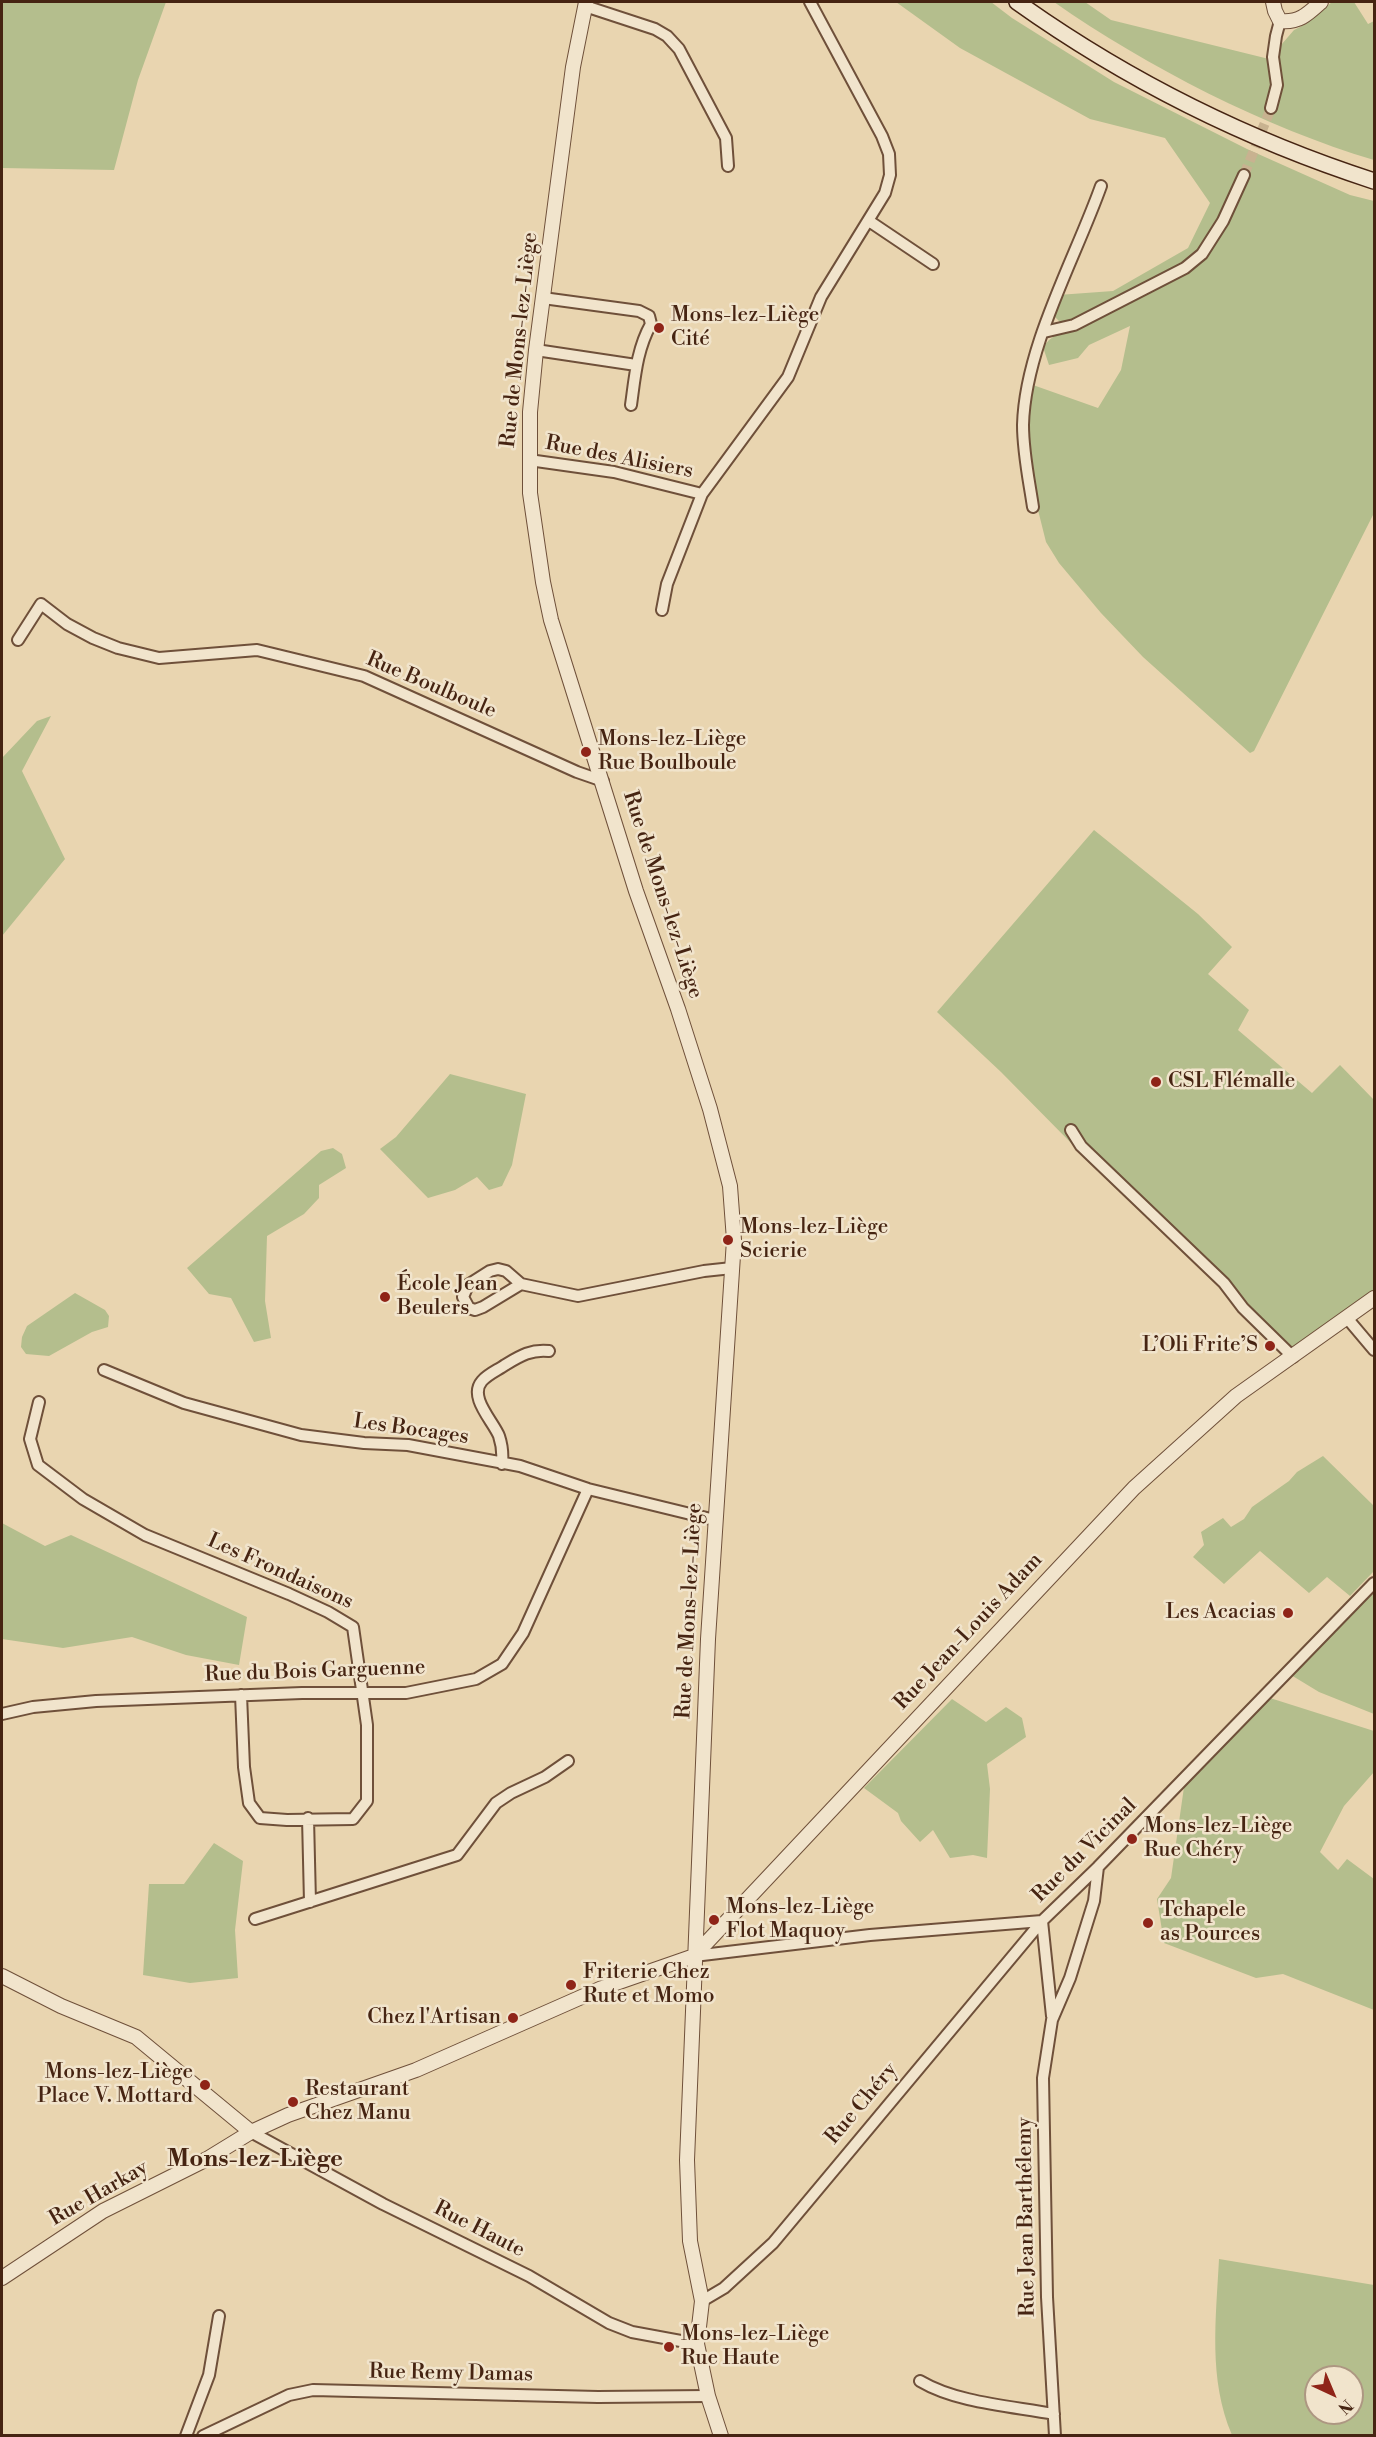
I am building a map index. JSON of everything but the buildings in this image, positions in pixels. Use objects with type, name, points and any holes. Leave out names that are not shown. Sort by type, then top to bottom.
[{"type":"main road","points":[[1017,2],[1135,78],[1227,125],[1294,153],[1374,180]]},
{"type":"street","points":[[662,610],[666,584],[702,494],[788,377],[821,297],[885,193],[890,175],[889,154],[882,136],[810,2]]},
{"type":"street","points":[[1271,108],[1277,85],[1273,57],[1280,21],[1274,2]]},
{"type":"street","points":[[1280,21],[1293,22],[1304,17],[1321,2]]},
{"type":"street","points":[[586,4],[655,29],[667,36],[679,49],[726,138],[728,166]]},
{"type":"street","name":"Rue de Mons-lez-Liège","points":[[586,4],[573,67],[536,350],[530,412],[530,493],[551,620],[636,891],[678,1009],[710,1109],[730,1186],[734,1240],[715,1520],[694,1956],[687,2160],[690,2241],[702,2301],[696,2344]]},
{"type":"street","points":[[1044,332],[1074,325],[1185,268],[1202,254],[1223,221],[1244,175]]},
{"type":"street","points":[[1033,507],[1024,451],[1023,424],[1027,392],[1058,289],[1084,232],[1101,186]]},
{"type":"street","points":[[869,221],[933,264]]},
{"type":"street","points":[[543,298],[639,311],[650,316],[651,324],[636,365],[631,405]]},
{"type":"street","points":[[536,350],[636,365]]},
{"type":"street","name":"Rue des Alisiers","points":[[529,460],[614,472],[702,494]]},
{"type":"street","name":"Rue Boulboule","points":[[18,640],[40,604],[67,624],[93,638],[118,648],[159,658],[257,650],[364,676],[603,781]]},
{"type":"street","points":[[1071,1130],[1081,1146],[1224,1283],[1243,1308],[1293,1357]]},
{"type":"street","points":[[521,1284],[479,1309],[469,1308],[463,1297],[464,1289],[468,1285],[493,1270],[506,1271],[521,1284],[578,1296],[704,1271],[732,1268]]},
{"type":"street","name":"Rue Jean-Louis Adam","points":[[694,1956],[1134,1488],[1236,1396],[1374,1298]]},
{"type":"street","points":[[1347,1318],[1374,1350]]},
{"type":"street","points":[[502,1464],[502,1449],[498,1434],[478,1397],[480,1384],[524,1354],[537,1350],[549,1351]]},
{"type":"street","name":"Les Bocages","points":[[104,1370],[184,1402],[301,1435],[364,1443],[408,1445],[520,1466],[588,1489],[715,1520]]},
{"type":"street","name":"Les Frondaisons","points":[[39,1402],[30,1439],[38,1465],[83,1499],[145,1535],[289,1594],[328,1612],[353,1627],[367,1725],[367,1801],[353,1819],[260,1818],[249,1803],[244,1767],[241,1695]]},
{"type":"street","name":"Rue du Bois Garguenne","points":[[2,1714],[66,1703],[241,1695],[406,1693],[476,1679],[502,1664],[523,1633],[588,1489]]},
{"type":"street","name":"Rue du Vicinal","points":[[694,1956],[870,1935],[1041,1921],[1098,1867],[1374,1583]]},
{"type":"street","points":[[255,1919],[457,1855],[496,1803],[511,1793],[545,1777],[568,1761]]},
{"type":"street","points":[[308,1818],[310,1902]]},
{"type":"street","name":"Rue Jean Barthélemy","points":[[1055,2436],[1047,2297],[1043,2078],[1052,2020],[1070,1978],[1094,1901],[1098,1867]]},
{"type":"street","name":"Rue Jean Barthélemy","points":[[1041,1921],[1052,2020]]},
{"type":"street","name":"Rue Chéry","points":[[702,2301],[723,2288],[773,2243],[1041,1921]]},
{"type":"street","name":"Rue Harkay","points":[[2,2278],[103,2211],[207,2159],[251,2132],[288,2115],[416,2070],[602,1988],[694,1956]]},
{"type":"street","points":[[2,1976],[61,2006],[136,2037],[251,2132]]},
{"type":"street","name":"Rue Haute","points":[[251,2132],[383,2204],[529,2276],[609,2324],[632,2332],[696,2344]]},
{"type":"street","points":[[186,2436],[209,2375],[219,2316]]},
{"type":"street","points":[[696,2344],[708,2396],[721,2436]]},
{"type":"street","points":[[920,2381],[936,2391],[1054,2414]]},
{"type":"street","name":"Rue Remy Damas","points":[[203,2436],[290,2396],[313,2390],[598,2397],[708,2396]]},
{"type":"green space","points":[[2,2],[166,2],[138,80],[114,170],[2,168]]},
{"type":"green space","points":[[896,2],[991,2],[1012,18],[1114,82],[1247,149],[1350,195],[1374,201],[1374,513],[1254,751],[1250,753],[1143,657],[1101,613],[1059,563],[1046,542],[1034,494],[1027,420],[1033,385],[1098,408],[1121,370],[1130,326],[1089,345],[1078,358],[1049,365],[1043,347],[1063,330],[1061,323],[1052,314],[1058,295],[1113,291],[1188,248],[1210,203],[1165,138],[1090,119],[960,48]]},
{"type":"green space","points":[[1054,2],[1085,2],[1111,20],[1269,59],[1294,30],[1306,24],[1332,2],[1354,2],[1368,24],[1374,21],[1374,160],[1292,131],[1208,93],[1128,50]]},
{"type":"green space","points":[[51,716],[22,771],[65,859],[2,936],[2,758],[37,721]]},
{"type":"green space","name":"CSL Flémalle","points":[[1094,830],[1198,914],[1232,947],[1208,974],[1249,1010],[1238,1030],[1312,1093],[1340,1065],[1374,1100],[1374,1293],[1285,1355],[1223,1288],[937,1012]]},
{"type":"green space","points":[[450,1074],[526,1094],[512,1165],[502,1186],[489,1190],[477,1177],[455,1190],[428,1198],[380,1149],[396,1137]]},
{"type":"green space","points":[[333,1148],[342,1154],[346,1168],[319,1185],[319,1198],[304,1214],[267,1236],[265,1301],[271,1338],[254,1342],[231,1298],[209,1294],[187,1268],[321,1151]]},
{"type":"green space","points":[[75,1293],[105,1310],[109,1316],[108,1327],[92,1332],[49,1356],[26,1354],[21,1347],[27,1326]]},
{"type":"green space","points":[[1323,1456],[1374,1506],[1374,1571],[1350,1596],[1327,1577],[1309,1593],[1260,1551],[1224,1584],[1193,1557],[1204,1545],[1201,1532],[1223,1518],[1231,1527],[1244,1519],[1252,1507],[1289,1481],[1297,1472]]},
{"type":"green space","points":[[2,1523],[45,1546],[71,1535],[247,1617],[239,1665],[186,1655],[132,1637],[63,1648],[2,1639]]},
{"type":"green space","points":[[1374,1589],[1374,1714],[1319,1692],[1291,1675]]},
{"type":"green space","points":[[1270,1698],[1374,1731],[1374,1772],[1344,1806],[1320,1852],[1338,1870],[1347,1859],[1374,1879],[1374,2010],[1283,1974],[1256,1978],[1164,1943],[1157,1899],[1171,1878],[1184,1787]]},
{"type":"green space","points":[[952,1699],[986,1722],[1006,1707],[1022,1718],[1026,1737],[987,1764],[990,1789],[987,1858],[973,1855],[950,1858],[933,1830],[920,1842],[901,1821],[898,1813],[864,1788]]},
{"type":"green space","points":[[214,1843],[243,1861],[235,1930],[238,1978],[190,1983],[143,1975],[149,1884],[184,1884]]},
{"type":"green space","points":[[1219,2259],[1374,2285],[1374,2435],[1232,2435],[1219,2392],[1215,2326]]},
{"type":"tunnel","points":[[1244,175],[1271,108]]},
{"type":"place","name":"Mons-lez-Liège Cité","points":[[659,328]]},
{"type":"place","name":"Mons-lez-Liège Rue Boulboule","points":[[586,752]]},
{"type":"place","name":"CSL Flémalle","points":[[1156,1082]]},
{"type":"place","name":"Mons-lez-Liège Scierie","points":[[728,1240]]},
{"type":"place","name":"École Jean Beulers","points":[[385,1297]]},
{"type":"place","name":"L’Oli Frite’S","points":[[1270,1346]]},
{"type":"place","name":"Les Acacias","points":[[1288,1613]]},
{"type":"place","name":"Mons-lez-Liège Rue Chéry","points":[[1132,1839]]},
{"type":"place","name":"Mons-lez-Liège Flot Maquoy","points":[[714,1920]]},
{"type":"place","name":"Tchapele as Pources","points":[[1148,1923]]},
{"type":"place","name":"Friterie Chez Rute et Momo","points":[[571,1985]]},
{"type":"place","name":"Chez l'Artisan","points":[[513,2018]]},
{"type":"place","name":"Mons-lez-Liège Place V. Mottard","points":[[205,2085]]},
{"type":"place","name":"Restaurant Chez Manu","points":[[293,2102]]},
{"type":"place","name":"Mons-lez-Liège Rue Haute","points":[[669,2347]]},
{"type":"district","name":"Mons-lez-Liège","points":[[255,2160]]}]
